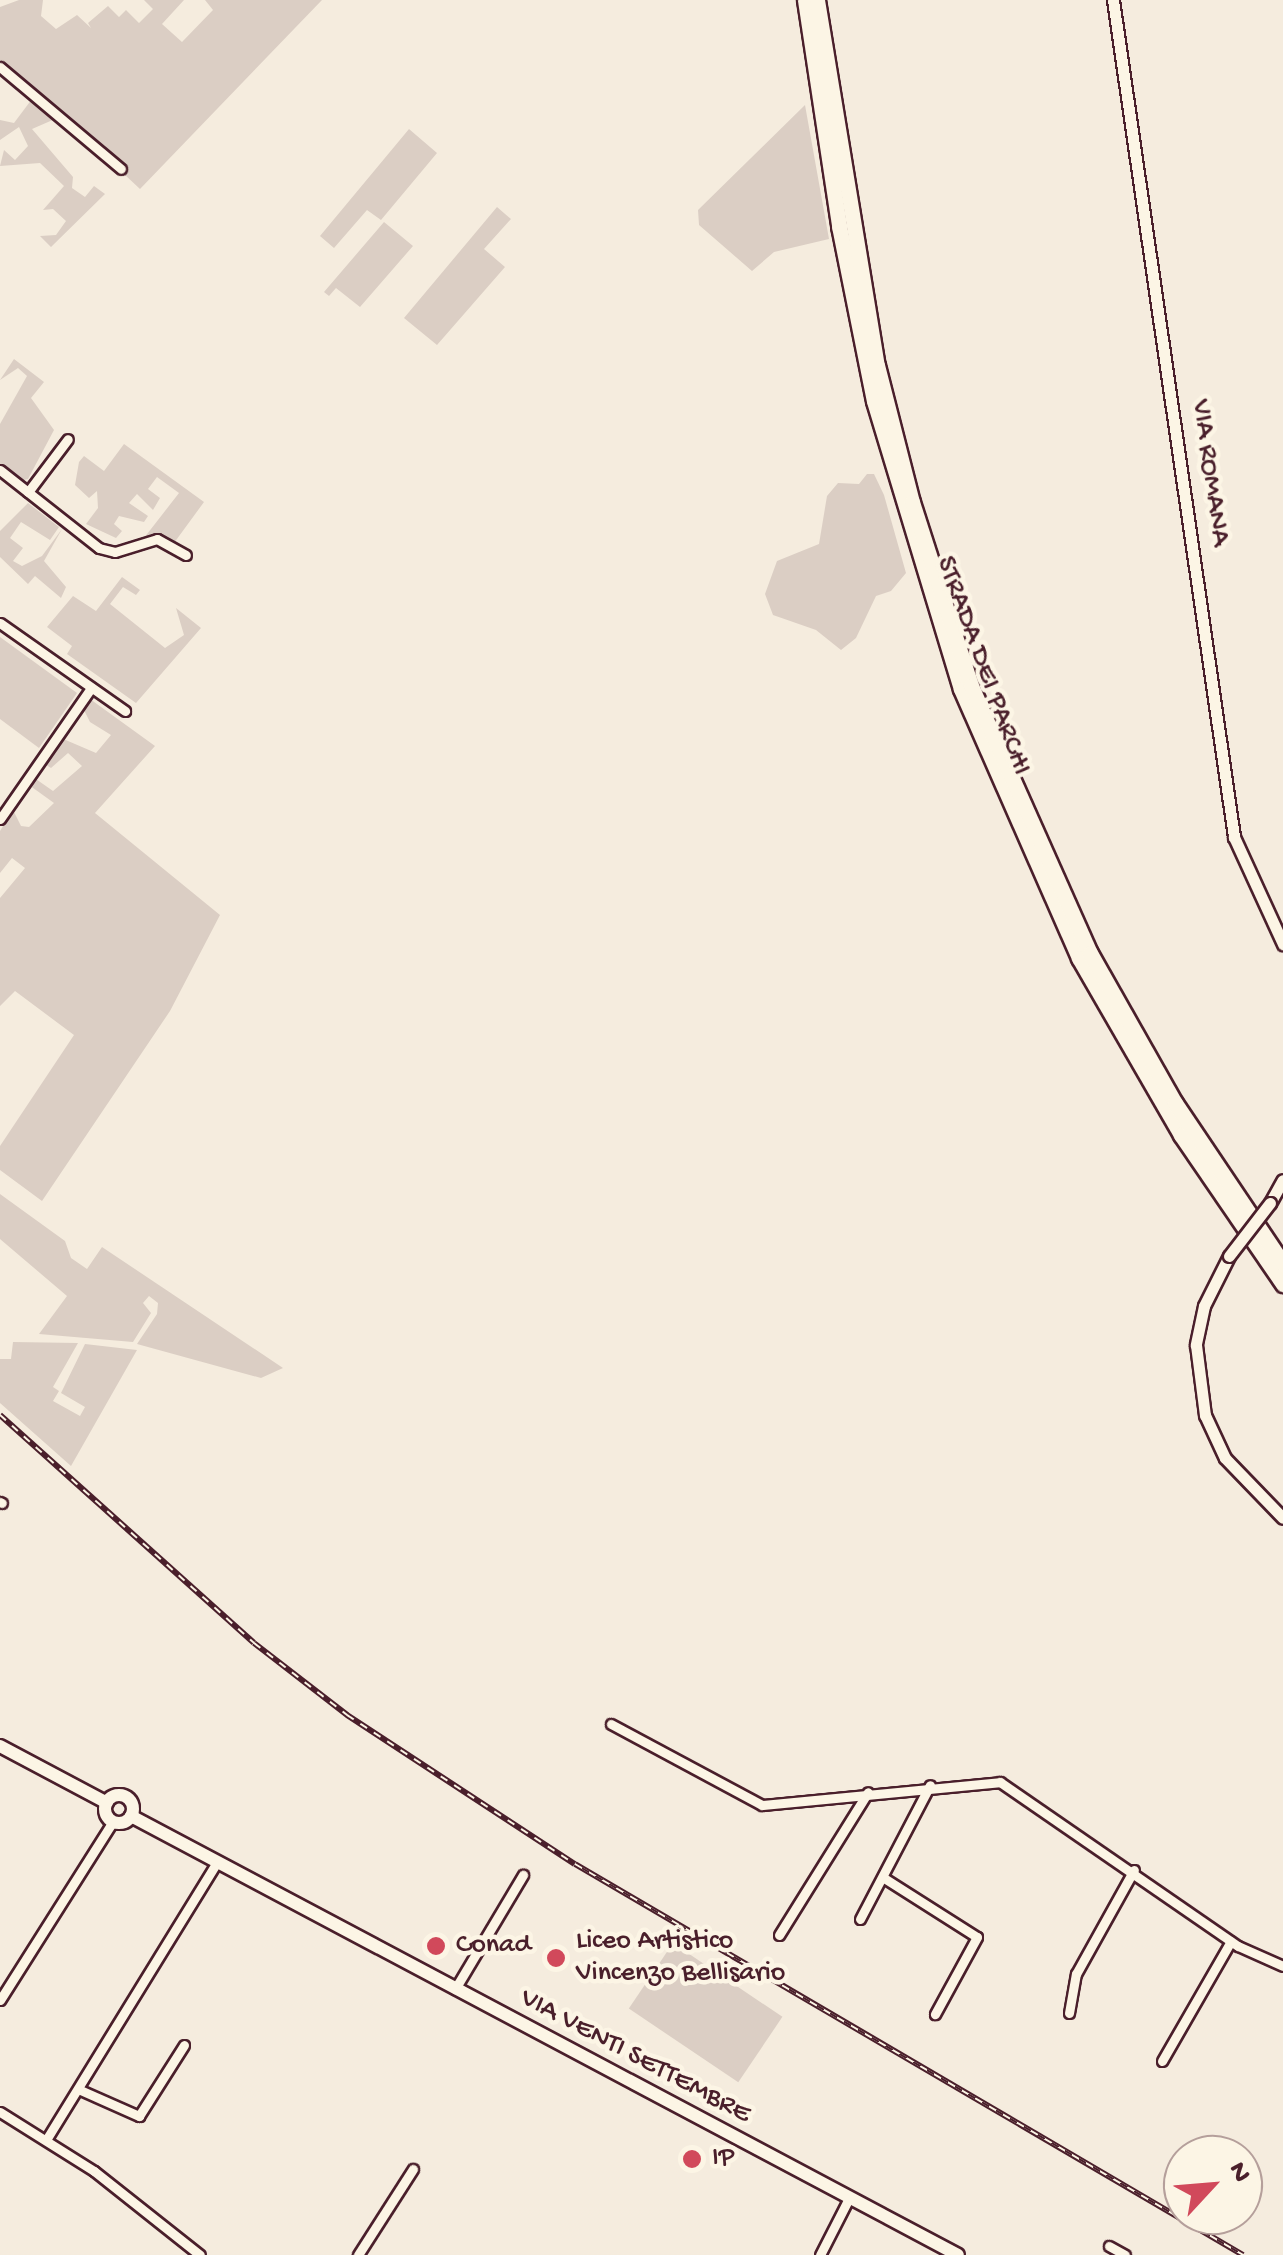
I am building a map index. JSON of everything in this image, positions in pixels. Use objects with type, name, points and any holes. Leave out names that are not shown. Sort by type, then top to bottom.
[{"type":"highway","name":"STRADA DEI PARCHI","points":[[805,0],[836,211],[874,402],[914,552],[975,728],[1044,886],[1132,1054],[1283,1284]]},
{"type":"highway","name":"STRADA DEI PARCHI","points":[[817,0],[877,365],[916,518],[972,686],[1090,953],[1175,1103],[1283,1264]]},
{"type":"main road","name":"VIA ROMANA","points":[[1113,0],[1234,837],[1283,944]]},
{"type":"main road","points":[[1283,1180],[1228,1256],[1204,1306],[1196,1345],[1204,1415],[1226,1458],[1283,1518]]},
{"type":"main road","points":[[0,1746],[106,1803],[112,1821],[131,1816]]},
{"type":"main road","name":"VIA VENTI SETTEMBRE","points":[[106,1803],[126,1797],[131,1816],[849,2198],[934,2249],[958,2255]]},
{"type":"street","points":[[0,84],[4,70],[121,169]]},
{"type":"street","points":[[28,492],[68,439]]},
{"type":"street","points":[[0,470],[104,550],[158,539],[186,555]]},
{"type":"street","points":[[0,623],[125,711]]},
{"type":"street","points":[[0,819],[91,688]]},
{"type":"street","points":[[610,1724],[762,1804],[930,1785],[1000,1782],[1134,1870],[1231,1941],[1283,1966]]},
{"type":"street","points":[[860,1919],[930,1785]]},
{"type":"street","points":[[779,1935],[868,1792]]},
{"type":"street","points":[[0,2000],[112,1821]]},
{"type":"street","points":[[46,2140],[217,1862]]},
{"type":"street","points":[[1069,2013],[1076,1974],[1134,1870]]},
{"type":"street","points":[[455,1988],[523,1875]]},
{"type":"street","points":[[884,1878],[978,1937],[934,2014]]},
{"type":"street","points":[[1162,2061],[1231,1941]]},
{"type":"street","points":[[78,2089],[139,2116],[184,2044]]},
{"type":"street","points":[[0,2112],[46,2140],[200,2255]]},
{"type":"street","points":[[358,2255],[414,2169]]},
{"type":"street","points":[[820,2255],[849,2198]]},
{"type":"street","points":[[1108,2246],[1125,2255]]},
{"type":"shaded area","points":[[19,0],[43,0],[41,16],[56,29],[77,15],[91,28],[88,23],[108,6],[119,17],[126,10],[139,23],[153,9],[144,0],[184,0],[162,24],[182,42],[213,10],[205,0],[322,0],[140,189],[124,174],[128,169],[0,60],[0,7]]},
{"type":"shaded area","points":[[32,99],[55,119],[32,129],[73,177],[72,188],[85,197],[94,186],[105,194],[51,247],[40,236],[56,235],[66,221],[53,209],[43,210],[64,186],[40,163],[0,166],[4,150],[15,160],[28,146],[19,127],[0,140],[0,120],[14,123]]},
{"type":"shaded area","points":[[805,105],[829,239],[774,252],[752,271],[699,225],[698,210]]},
{"type":"shaded area","points":[[409,129],[437,153],[381,220],[367,210],[334,248],[320,236]]},
{"type":"shaded area","points":[[497,207],[511,219],[484,249],[505,267],[437,345],[404,318]]},
{"type":"shaded area","points":[[384,222],[413,246],[360,307],[336,288],[329,296],[324,292]]},
{"type":"shaded area","points":[[14,359],[44,382],[31,398],[54,430],[28,479],[20,481],[0,465],[0,424],[27,376],[18,368],[0,380]]},
{"type":"shaded area","points":[[124,444],[204,502],[174,543],[144,538],[179,493],[157,477],[148,489],[160,498],[153,510],[137,494],[129,503],[148,516],[144,522],[119,516],[114,524],[122,531],[116,538],[86,524],[98,508],[97,491],[89,498],[75,485],[79,462],[84,456],[104,471]]},
{"type":"shaded area","points":[[867,474],[874,474],[884,495],[906,573],[891,591],[876,596],[856,638],[841,650],[816,630],[773,615],[765,594],[777,561],[819,544],[827,496],[838,483],[859,484]]},
{"type":"shaded area","points":[[28,503],[59,527],[50,540],[21,522],[10,538],[23,548],[13,561],[22,566],[42,556],[62,529],[44,561],[66,587],[61,598],[35,576],[28,584],[0,557],[0,531]]},
{"type":"shaded area","points":[[122,577],[140,590],[136,595],[123,587],[110,604],[165,648],[184,635],[176,608],[201,628],[136,703],[67,654],[72,646],[47,627],[73,596],[96,611]]},
{"type":"shaded area","points":[[0,637],[77,693],[39,748],[0,719]]},
{"type":"shaded area","points":[[90,699],[155,746],[95,813],[220,915],[170,1011],[42,1201],[0,1170],[0,1146],[74,1035],[15,991],[0,1006],[0,898],[25,868],[12,858],[0,873],[0,831],[13,810],[21,826],[29,827],[54,803],[29,785],[33,777],[53,791],[82,766],[68,753],[51,768],[43,763],[61,738],[96,753],[111,735],[90,722],[83,708]]},
{"type":"shaded area","points":[[0,1194],[65,1241],[71,1258],[87,1269],[102,1247],[283,1368],[261,1378],[137,1344],[157,1314],[158,1303],[149,1296],[143,1303],[151,1313],[133,1342],[39,1334],[67,1296],[0,1239]]},
{"type":"shaded area","points":[[13,1342],[78,1343],[53,1387],[59,1391],[53,1401],[80,1416],[85,1407],[61,1393],[85,1344],[137,1350],[71,1466],[0,1403],[0,1359],[11,1359]]},
{"type":"shaded area","points":[[673,1943],[782,2017],[738,2082],[629,2008]]},
{"type":"railway","points":[[0,1415],[254,1643],[347,1715],[575,1864],[1243,2255]]},
{"type":"place","name":"Conad","points":[[436,1946]]},
{"type":"place","name":"Liceo Artistico Vincenzo Bellisario","points":[[556,1958]]},
{"type":"place","name":"IP","points":[[692,2159]]}]
